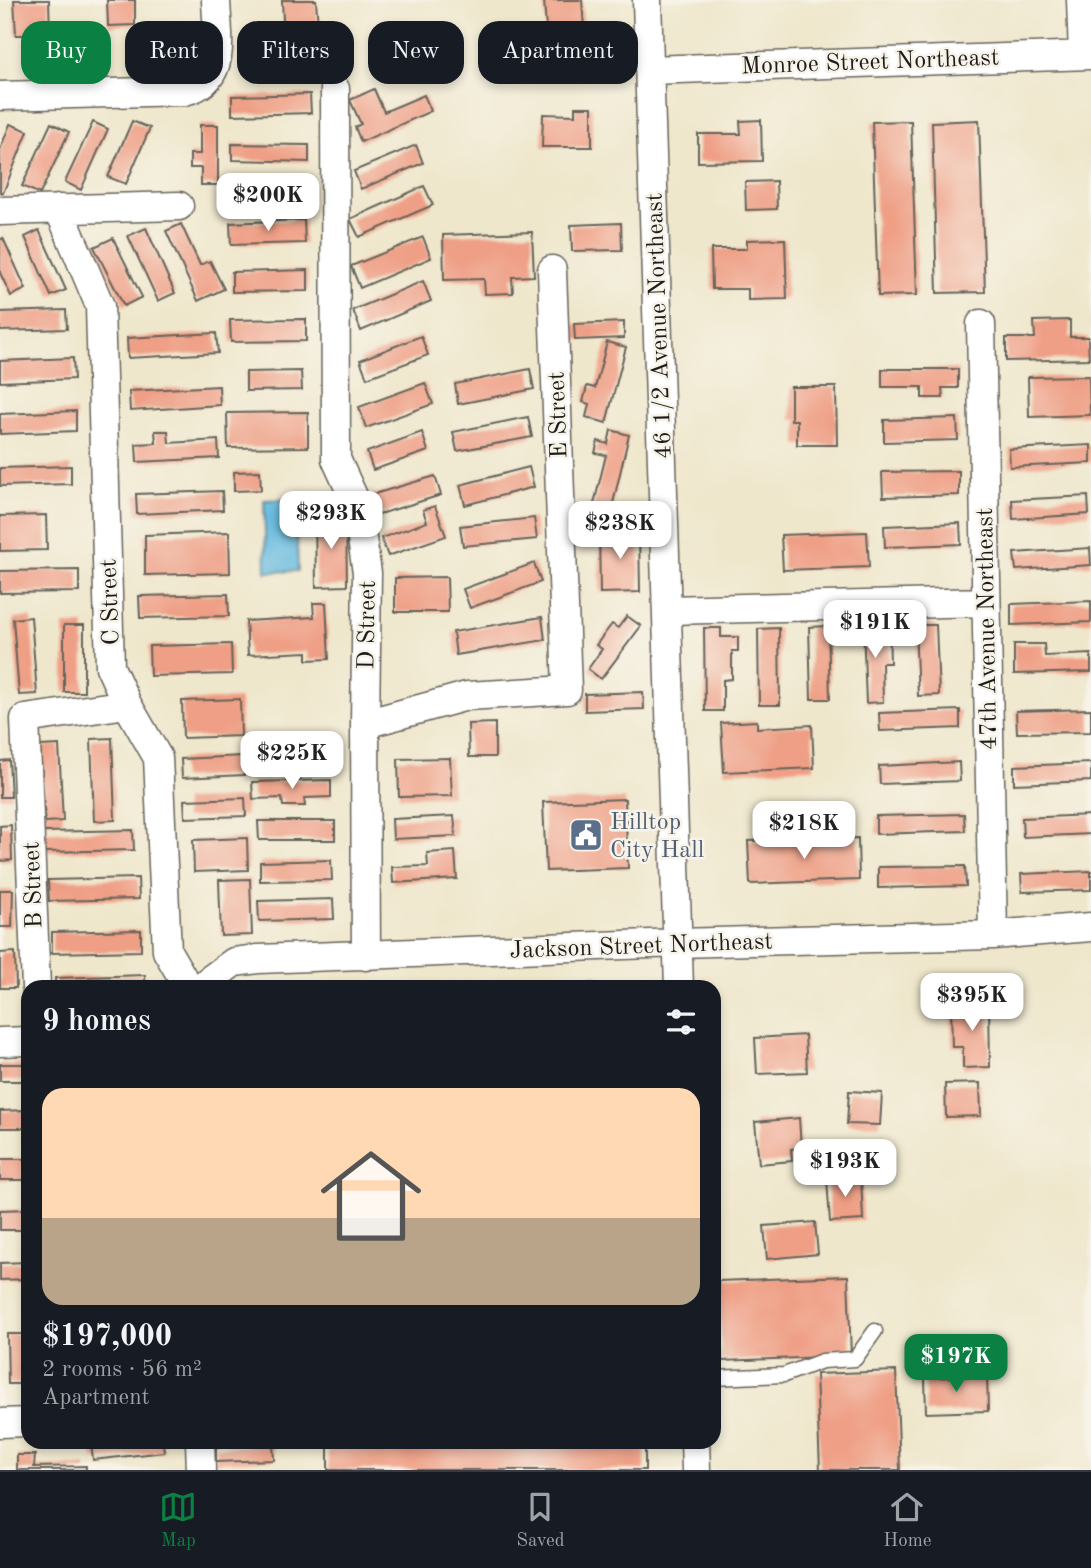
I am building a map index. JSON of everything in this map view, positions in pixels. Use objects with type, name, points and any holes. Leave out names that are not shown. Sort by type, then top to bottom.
[{"type":"street","points":[[0,96],[184,91],[198,87],[209,78],[216,65],[216,0]]},
{"type":"street","name":"46 1/2 Avenue Northeast","points":[[647,0],[678,980]]},
{"type":"street","points":[[1082,0],[1087,55]]},
{"type":"street","name":"Monroe Street Northeast","points":[[650,70],[1087,55]]},
{"type":"street","name":"D Street","points":[[335,89],[336,459],[357,505],[367,573],[366,956]]},
{"type":"street","points":[[0,211],[179,206]]},
{"type":"street","name":"C Street","points":[[59,209],[100,306],[110,667],[127,704],[158,758],[167,951],[184,980]]},
{"type":"street","name":"E Street","points":[[365,724],[467,696],[567,690],[552,270]]},
{"type":"street","name":"47th Avenue Northeast","points":[[981,324],[993,935]]},
{"type":"street","points":[[668,610],[985,602]]},
{"type":"street","name":"B Street","points":[[36,980],[25,719],[127,704]]},
{"type":"street","name":"Jackson Street Northeast","points":[[210,980],[234,962],[258,959],[677,943],[993,935],[1091,927]]},
{"type":"street","points":[[0,1042],[21,1041]]},
{"type":"street","points":[[0,1423],[21,1422]]},
{"type":"street","points":[[200,1449],[201,1470]]},
{"type":"street","points":[[695,1449],[696,1470]]},
{"type":"lane","points":[[721,1378],[784,1375],[822,1361],[855,1359],[875,1331]]},
{"type":"green space","points":[[595,976],[601,980],[529,980]]},
{"type":"water","points":[[296,499],[298,571],[266,572],[264,500]]},
{"type":"building","points":[[14,0],[49,0],[50,21],[21,21],[21,35],[16,35]]},
{"type":"building","points":[[107,0],[135,0],[135,21],[125,21],[125,25],[111,26],[111,21],[108,21]]},
{"type":"building","points":[[282,0],[316,0],[318,21],[283,21]]},
{"type":"building","points":[[544,0],[582,0],[583,21],[545,21]]},
{"type":"building","points":[[374,89],[384,112],[424,95],[431,111],[361,142],[355,127],[361,124],[350,100]]},
{"type":"building","points":[[310,94],[311,113],[232,115],[232,96]]},
{"type":"building","points":[[575,107],[592,107],[592,147],[542,147],[543,114],[575,115]]},
{"type":"building","points":[[761,120],[762,161],[698,162],[698,134],[741,134],[740,121]]},
{"type":"building","points":[[979,120],[985,292],[937,293],[932,122]]},
{"type":"building","points":[[132,121],[150,128],[126,184],[108,177]]},
{"type":"building","points":[[911,121],[917,295],[878,296],[872,122]]},
{"type":"building","points":[[93,122],[108,129],[81,190],[65,182]]},
{"type":"building","points":[[51,123],[69,132],[40,194],[22,186]]},
{"type":"building","points":[[10,124],[28,131],[3,193],[0,192],[0,150]]},
{"type":"building","points":[[200,125],[218,125],[218,185],[201,185],[201,168],[190,168],[190,154],[200,154]]},
{"type":"building","points":[[232,144],[309,145],[309,162],[232,160]]},
{"type":"building","points":[[416,145],[423,163],[361,189],[354,171]]},
{"type":"building","points":[[241,181],[304,181],[304,202],[242,203]]},
{"type":"building","points":[[776,181],[777,209],[746,210],[745,182]]},
{"type":"building","points":[[424,186],[433,205],[359,237],[350,219]]},
{"type":"building","points":[[304,220],[305,243],[231,245],[230,223]]},
{"type":"building","points":[[621,223],[622,250],[572,251],[571,225]]},
{"type":"building","points":[[181,224],[200,265],[210,261],[224,289],[198,301],[166,231]]},
{"type":"building","points":[[146,228],[175,293],[158,301],[128,236]]},
{"type":"building","points":[[39,230],[66,290],[51,296],[25,237]]},
{"type":"building","points":[[532,232],[534,276],[512,277],[513,293],[485,294],[484,279],[444,280],[443,235]]},
{"type":"building","points":[[423,237],[431,258],[360,288],[351,266]]},
{"type":"building","points":[[3,238],[26,289],[11,296],[0,273],[0,240]]},
{"type":"building","points":[[113,238],[142,297],[124,306],[94,247]]},
{"type":"building","points":[[785,239],[787,299],[748,300],[748,289],[712,289],[711,249],[747,249],[747,240]]},
{"type":"building","points":[[308,270],[308,291],[232,292],[232,272]]},
{"type":"building","points":[[423,281],[431,301],[361,331],[353,310]]},
{"type":"building","points":[[66,310],[67,329],[0,331],[0,312]]},
{"type":"building","points":[[306,319],[306,341],[231,342],[230,320]]},
{"type":"building","points":[[1070,320],[1070,337],[1088,337],[1089,359],[1006,361],[1006,338],[1035,338],[1034,321]]},
{"type":"building","points":[[624,322],[624,338],[575,340],[574,324]]},
{"type":"building","points":[[216,333],[218,353],[128,358],[127,338]]},
{"type":"building","points":[[421,336],[428,355],[367,378],[360,360]]},
{"type":"building","points":[[607,342],[626,347],[606,423],[586,417],[589,404],[583,402],[587,386],[595,388]]},
{"type":"building","points":[[73,358],[74,379],[0,382],[0,361]]},
{"type":"building","points":[[530,369],[534,389],[458,404],[455,384]]},
{"type":"building","points":[[882,369],[958,369],[958,388],[942,388],[943,398],[922,398],[922,387],[882,387]]},
{"type":"building","points":[[301,371],[302,390],[246,391],[246,372]]},
{"type":"building","points":[[1089,376],[1090,415],[1029,417],[1028,377]]},
{"type":"building","points":[[425,383],[433,404],[366,428],[359,407]]},
{"type":"building","points":[[219,386],[220,405],[130,411],[129,391]]},
{"type":"building","points":[[791,387],[836,387],[837,445],[797,445],[797,420],[791,420]]},
{"type":"building","points":[[76,411],[76,431],[0,434],[0,414]]},
{"type":"building","points":[[308,412],[308,447],[228,448],[227,413]]},
{"type":"building","points":[[528,417],[532,437],[457,451],[453,432]]},
{"type":"building","points":[[957,418],[958,440],[884,442],[884,420]]},
{"type":"building","points":[[611,430],[629,435],[611,512],[593,508],[606,455],[595,453],[598,441],[608,444]]},
{"type":"building","points":[[155,431],[168,431],[169,443],[218,440],[219,458],[137,462],[136,444],[156,443]]},
{"type":"building","points":[[422,432],[428,451],[373,470],[367,452]]},
{"type":"building","points":[[1091,445],[1091,463],[1010,467],[1009,449]]},
{"type":"building","points":[[71,466],[71,484],[0,486],[0,468]]},
{"type":"building","points":[[529,467],[534,487],[465,505],[460,485]]},
{"type":"building","points":[[260,471],[261,490],[234,491],[234,472]]},
{"type":"building","points":[[959,471],[959,495],[883,497],[882,472]]},
{"type":"building","points":[[435,476],[441,495],[377,515],[371,495]]},
{"type":"building","points":[[222,491],[223,510],[137,514],[136,494]]},
{"type":"building","points":[[1088,496],[1089,514],[1013,519],[1012,500]]},
{"type":"building","points":[[435,506],[446,536],[388,556],[381,538],[427,522],[423,510]]},
{"type":"building","points":[[46,515],[47,550],[0,551],[0,516]]},
{"type":"building","points":[[346,515],[347,586],[316,587],[315,516]]},
{"type":"building","points":[[534,518],[537,539],[463,546],[460,526]]},
{"type":"building","points":[[960,523],[961,544],[885,547],[884,526]]},
{"type":"building","points":[[639,529],[640,592],[600,593],[599,530]]},
{"type":"building","points":[[229,532],[230,573],[145,575],[145,535]]},
{"type":"building","points":[[867,532],[869,567],[783,570],[781,535]]},
{"type":"building","points":[[1090,548],[1091,565],[1016,570],[1014,553]]},
{"type":"building","points":[[534,563],[541,582],[470,608],[463,589]]},
{"type":"building","points":[[79,570],[79,592],[0,593],[0,571]]},
{"type":"building","points":[[447,577],[448,612],[395,612],[395,578]]},
{"type":"building","points":[[228,594],[229,616],[140,618],[139,596]]},
{"type":"building","points":[[1091,601],[1091,622],[1011,625],[1011,604]]},
{"type":"building","points":[[313,603],[326,603],[329,659],[307,660],[307,652],[248,655],[246,621],[314,617]]},
{"type":"building","points":[[627,616],[641,626],[601,679],[588,669],[602,649],[596,645],[612,624],[618,628]]},
{"type":"building","points":[[31,617],[37,694],[19,695],[13,619]]},
{"type":"building","points":[[542,617],[545,640],[456,655],[453,632]]},
{"type":"building","points":[[64,625],[84,625],[84,692],[64,692]]},
{"type":"building","points":[[889,625],[890,663],[882,663],[883,702],[866,703],[863,626]]},
{"type":"building","points":[[915,625],[936,625],[939,695],[918,696]]},
{"type":"building","points":[[828,626],[830,699],[811,699],[809,627]]},
{"type":"building","points":[[704,628],[721,628],[721,637],[738,637],[738,651],[732,651],[732,679],[723,680],[723,711],[705,711]]},
{"type":"building","points":[[779,628],[780,705],[759,705],[758,629]]},
{"type":"building","points":[[231,644],[232,674],[150,676],[149,646]]},
{"type":"building","points":[[1014,644],[1044,644],[1045,656],[1091,654],[1091,672],[1014,674]]},
{"type":"building","points":[[643,692],[644,709],[585,711],[585,694]]},
{"type":"building","points":[[240,699],[241,736],[183,738],[182,701]]},
{"type":"building","points":[[1091,709],[1091,732],[1017,733],[1016,711]]},
{"type":"building","points":[[960,710],[960,728],[880,731],[879,713]]},
{"type":"building","points":[[757,721],[757,728],[812,725],[814,768],[724,772],[721,723]]},
{"type":"building","points":[[495,723],[495,757],[469,757],[468,724]]},
{"type":"building","points":[[112,738],[115,820],[94,821],[91,739]]},
{"type":"building","points":[[59,745],[63,821],[45,822],[40,746]]},
{"type":"building","points":[[243,756],[244,775],[182,778],[181,759]]},
{"type":"building","points":[[450,758],[452,796],[399,797],[398,759]]},
{"type":"building","points":[[9,760],[11,797],[0,797],[0,761]]},
{"type":"building","points":[[959,762],[960,781],[880,784],[879,766]]},
{"type":"building","points":[[1091,763],[1091,781],[1014,784],[1014,766]]},
{"type":"building","points":[[331,780],[331,797],[304,798],[305,806],[283,806],[282,798],[253,799],[252,782]]},
{"type":"building","points":[[245,798],[246,816],[185,818],[184,800]]},
{"type":"building","name":"Hilltop City Hall","points":[[625,799],[628,868],[546,871],[543,802]]},
{"type":"building","points":[[964,814],[965,831],[876,834],[876,816]]},
{"type":"building","points":[[1091,815],[1091,834],[1023,837],[1022,818]]},
{"type":"building","points":[[454,816],[456,836],[393,839],[392,819]]},
{"type":"building","points":[[258,821],[335,821],[335,840],[259,840]]},
{"type":"building","points":[[11,825],[12,860],[0,861],[0,826]]},
{"type":"building","points":[[133,830],[134,850],[44,852],[44,832]]},
{"type":"building","points":[[247,838],[248,870],[194,872],[193,840]]},
{"type":"building","points":[[858,838],[859,880],[750,884],[748,841]]},
{"type":"building","points":[[455,851],[457,879],[393,883],[392,867],[428,866],[427,853]]},
{"type":"building","points":[[331,860],[332,880],[260,881],[260,862]]},
{"type":"building","points":[[965,866],[966,886],[878,888],[878,867]]},
{"type":"building","points":[[1091,871],[1091,890],[1022,892],[1021,874]]},
{"type":"building","points":[[138,878],[139,899],[49,901],[48,880]]},
{"type":"building","points":[[250,879],[252,935],[221,936],[219,880]]},
{"type":"building","points":[[0,890],[13,890],[12,927],[0,927]]},
{"type":"building","points":[[333,899],[334,919],[259,921],[258,901]]},
{"type":"building","points":[[141,930],[141,951],[52,953],[52,932]]},
{"type":"building","points":[[15,952],[16,988],[0,988],[0,953]]},
{"type":"building","points":[[145,975],[145,980],[55,978]]},
{"type":"building","points":[[989,1002],[990,1067],[963,1068],[963,1047],[952,1047],[951,1003]]},
{"type":"building","points":[[805,1035],[807,1072],[757,1074],[755,1038]]},
{"type":"building","points":[[0,1064],[21,1064],[21,1081],[0,1081]]},
{"type":"building","points":[[980,1083],[981,1116],[946,1117],[945,1084]]},
{"type":"building","points":[[849,1091],[882,1093],[880,1125],[847,1124]]},
{"type":"building","points":[[21,1110],[21,1128],[0,1128],[0,1111]]},
{"type":"building","points":[[799,1118],[801,1148],[791,1149],[792,1161],[759,1164],[755,1122]]},
{"type":"building","points":[[0,1159],[21,1159],[21,1180],[0,1180]]},
{"type":"building","points":[[861,1177],[863,1220],[830,1222],[827,1179]]},
{"type":"building","points":[[21,1209],[21,1230],[0,1230],[0,1210]]},
{"type":"building","points":[[815,1222],[818,1254],[767,1259],[764,1226]]},
{"type":"building","points":[[21,1262],[21,1279],[0,1280],[0,1263]]},
{"type":"building","points":[[848,1276],[851,1356],[722,1361],[721,1281]]},
{"type":"building","points":[[7,1334],[21,1334],[21,1384],[8,1384]]},
{"type":"building","points":[[896,1371],[900,1470],[820,1470],[816,1374]]},
{"type":"building","points":[[987,1376],[988,1411],[926,1413],[925,1378]]},
{"type":"building","points":[[92,1449],[164,1449],[164,1452],[93,1460]]},
{"type":"building","points":[[216,1449],[273,1449],[274,1460],[216,1462]]},
{"type":"building","points":[[328,1449],[645,1449],[645,1470],[328,1470]]},
{"type":"building","points":[[17,1455],[35,1455],[34,1467],[86,1466],[86,1470],[17,1470]]},
{"type":"place","name":"Hilltop City Hall","points":[[586,835]]}]
